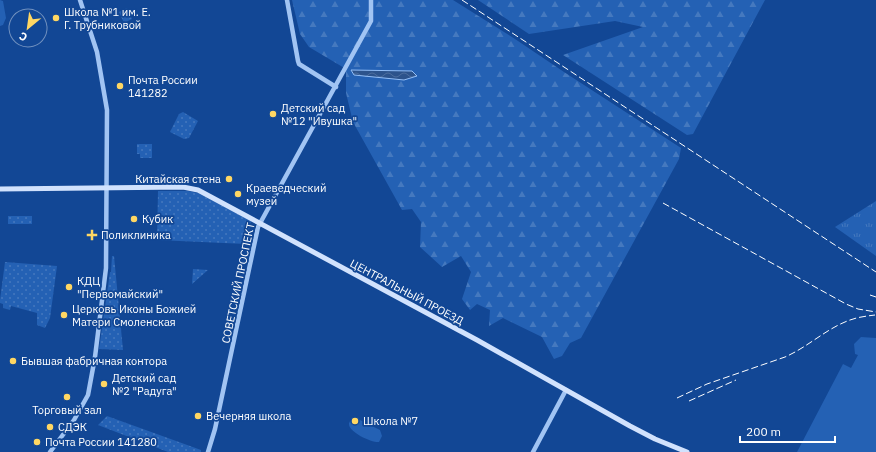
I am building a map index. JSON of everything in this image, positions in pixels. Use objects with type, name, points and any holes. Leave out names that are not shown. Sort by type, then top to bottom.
[{"type":"main road","name":"ЦЕНТРАЛЬНЫЙ ПРОЕЗД","points":[[0,189],[191,187],[259,222],[638,431],[687,452]]},
{"type":"street","points":[[50,452],[74,420],[87,396],[95,357],[106,268],[107,110],[95,46],[80,0]]},
{"type":"street","points":[[287,0],[299,64],[336,87]]},
{"type":"street","name":"СОВЕТСКИЙ ПРОСПЕКТ","points":[[208,452],[215,429],[259,222],[336,87],[371,21],[371,0]]},
{"type":"street","points":[[533,452],[566,390]]},
{"type":"green space","points":[[0,0],[3,1],[6,18],[3,25],[0,26]]},
{"type":"green space","points":[[292,0],[453,0],[681,148],[679,159],[581,338],[570,343],[562,356],[554,359],[542,337],[503,318],[489,326],[490,310],[477,304],[470,310],[462,299],[471,272],[461,256],[442,267],[420,247],[421,222],[412,209],[402,210],[353,122],[346,93],[346,69],[309,47],[300,34]]},
{"type":"green space","points":[[478,0],[765,0],[693,134],[687,135],[563,55],[643,27],[615,21],[529,34]]},
{"type":"green space","points":[[127,8],[132,19],[124,23],[119,12]]},
{"type":"green space","points":[[183,112],[198,121],[189,138],[184,139],[170,132],[179,114]]},
{"type":"green space","points":[[137,144],[152,144],[152,158],[140,158],[140,154],[137,154]]},
{"type":"green space","points":[[158,191],[188,191],[198,193],[251,221],[246,244],[157,240]]},
{"type":"green space","points":[[876,201],[876,256],[835,227]]},
{"type":"green space","points":[[8,216],[32,216],[32,224],[8,224]]},
{"type":"green space","points":[[112,256],[114,256],[123,350],[99,349],[111,272]]},
{"type":"green space","points":[[5,262],[57,266],[50,318],[45,328],[37,325],[37,313],[11,306],[10,310],[3,308],[3,304],[0,303],[0,300]]},
{"type":"green space","points":[[193,269],[208,270],[192,284]]},
{"type":"green space","points":[[861,337],[876,338],[876,452],[797,452],[843,364],[851,368],[858,355],[855,354],[854,344]]},
{"type":"green space","points":[[107,416],[201,450],[201,452],[168,452],[98,425]]},
{"type":"green space","points":[[356,418],[380,430],[382,436],[379,442],[362,437],[351,429],[349,425],[350,421]]},
{"type":"water","points":[[351,70],[412,71],[417,76],[404,80],[354,75]]},
{"type":"railway","points":[[462,0],[876,272]]},
{"type":"railway","points":[[663,203],[846,304],[858,309],[876,312]]},
{"type":"railway","points":[[870,295],[876,297]]},
{"type":"railway","points":[[677,398],[707,384],[785,357],[842,323],[856,318],[875,315]]},
{"type":"railway","points":[[689,401],[736,380]]},
{"type":"place","name":"Школа №1 им. Е. Г. Трубниковой","points":[[56,18]]},
{"type":"place","name":"Почта России 141282","points":[[120,86]]},
{"type":"place","name":"Детский сад №12 \"Ивушка\"","points":[[273,114]]},
{"type":"place","name":"Китайская стена","points":[[229,179]]},
{"type":"place","name":"Краеведческий музей","points":[[238,194]]},
{"type":"place","name":"Кубик","points":[[134,219]]},
{"type":"place","name":"Поликлиника","points":[[92,235]]},
{"type":"place","name":"КДЦ \"Первомайский\"","points":[[69,287]]},
{"type":"place","name":"Церковь Иконы Божией Матери Смоленская","points":[[64,315]]},
{"type":"place","name":"Бывшая фабричная контора","points":[[13,361]]},
{"type":"place","name":"Детский сад №2 \"Радуга\"","points":[[104,384]]},
{"type":"place","name":"Торговый зал","points":[[67,397]]},
{"type":"place","name":"Вечерняя школа","points":[[198,416]]},
{"type":"place","name":"Школа №7","points":[[355,421]]},
{"type":"place","name":"СДЭК","points":[[50,427]]},
{"type":"place","name":"Почта России 141280","points":[[37,442]]}]
